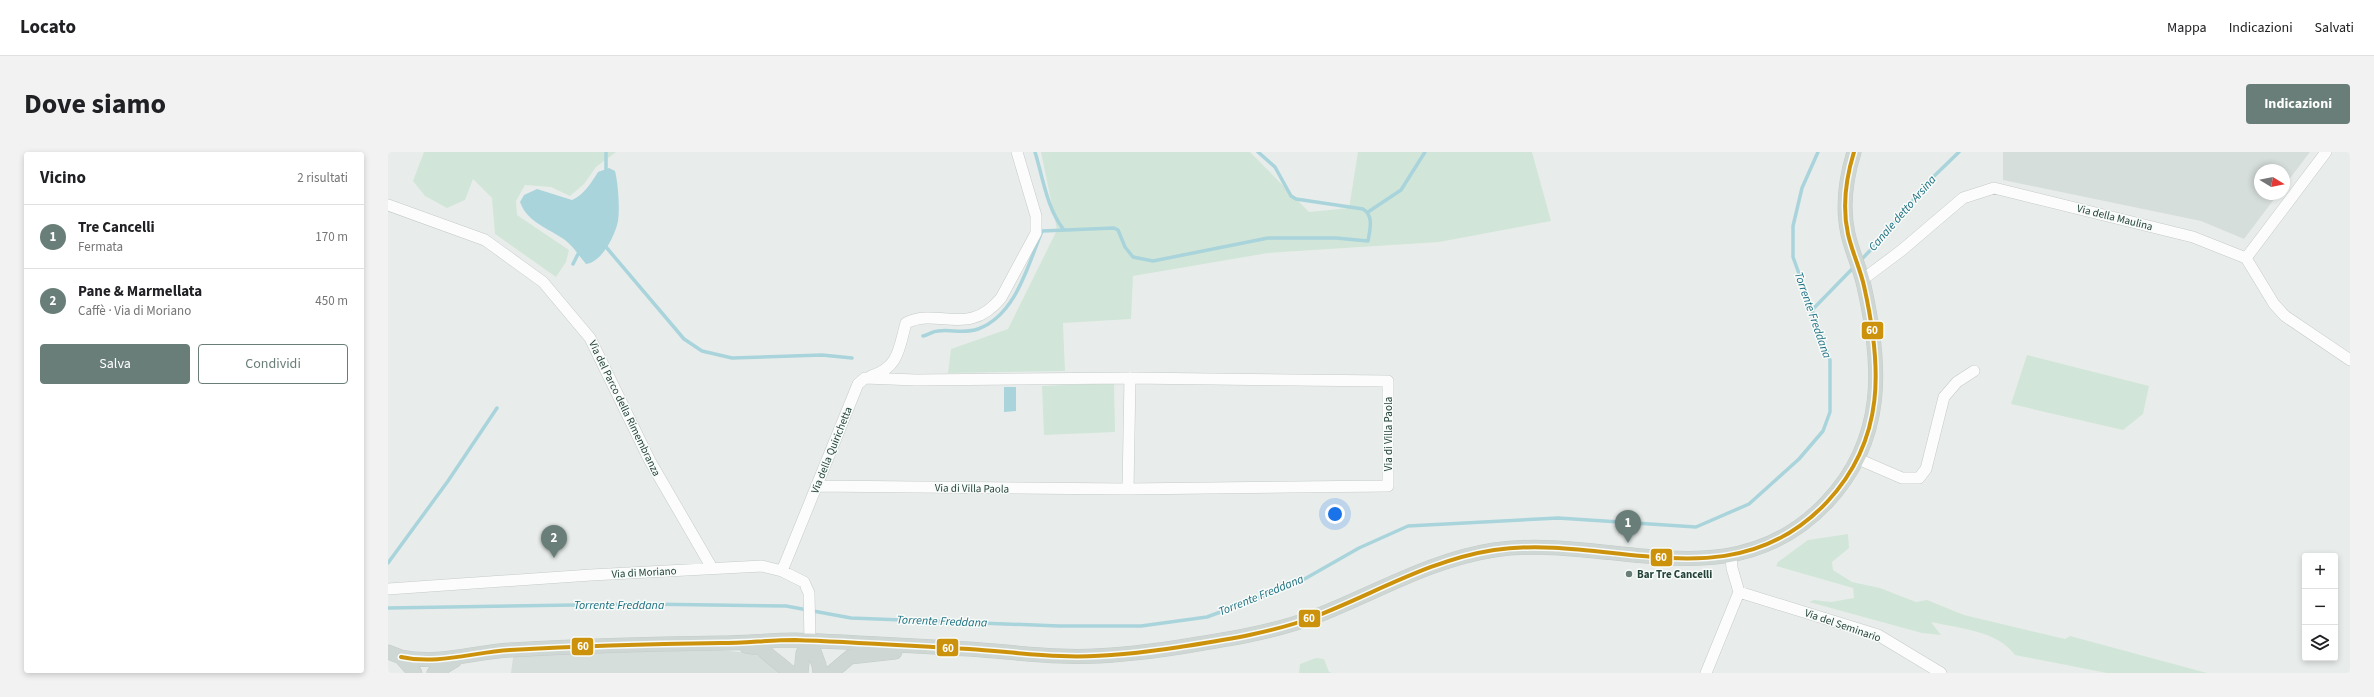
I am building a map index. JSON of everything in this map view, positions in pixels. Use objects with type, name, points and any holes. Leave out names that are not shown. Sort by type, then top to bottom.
[{"type":"main road","points":[[394,655],[423,660],[504,650],[810,641],[934,647],[1063,656],[1109,656],[1179,647],[1276,629],[1299,622],[1420,570],[1457,558],[1516,548],[1579,550],[1695,559],[1732,556],[1762,546],[1796,528],[1827,501],[1858,459],[1871,424],[1875,385],[1875,361],[1870,317],[1862,280],[1847,231],[1845,205],[1847,179],[1854,152]]},
{"type":"main road","points":[[801,673],[803,653],[810,641]]},
{"type":"main road","name":"Via di Moriano","points":[[810,641],[819,665],[820,673]]},
{"type":"main road","points":[[722,643],[760,648],[791,673]]},
{"type":"main road","points":[[831,673],[850,657],[934,647]]},
{"type":"main road","points":[[394,655],[415,673]]},
{"type":"main road","points":[[434,673],[462,656]]},
{"type":"street","points":[[865,378],[885,371],[893,364],[906,323],[915,319],[965,321],[993,308],[1001,298],[1036,233],[1036,216],[1017,152]]},
{"type":"street","points":[[2326,152],[2246,258],[2274,304],[2285,316],[2350,360]]},
{"type":"street","name":"Via della Maulina","points":[[1862,280],[1902,250],[1963,198],[1994,188],[2193,237],[2246,258]]},
{"type":"street","name":"Via del Parco della Rimembranza","points":[[388,205],[485,240],[543,282],[590,338],[650,461],[712,568]]},
{"type":"street","points":[[1858,459],[1902,478],[1919,478],[1926,469],[1944,397],[1957,382],[1974,371]]},
{"type":"street","name":"Via di Villa Paola","points":[[816,486],[1128,489],[1388,486],[1388,381],[1130,378],[916,380],[865,378]]},
{"type":"street","name":"Via della Quirichetta","points":[[782,571],[858,384],[865,378]]},
{"type":"street","points":[[1128,489],[1130,378]]},
{"type":"street","points":[[1706,673],[1739,592],[1732,568],[1732,556]]},
{"type":"street","name":"Via di Moriano","points":[[388,589],[762,566],[782,571],[804,582],[809,593],[810,641]]},
{"type":"street","name":"Via del Seminario","points":[[1739,592],[1878,635],[1941,673]]},
{"type":"shaded area","points":[[2003,152],[2310,152],[2290,178],[2290,164],[2254,164],[2254,200],[2273,200],[2244,239],[2201,221],[2003,180]]},
{"type":"shaded area","points":[[690,647],[750,653],[768,660],[784,673],[511,673],[514,650]]},
{"type":"green space","points":[[424,152],[616,152],[596,167],[584,184],[570,196],[551,187],[525,185],[516,201],[517,215],[569,250],[566,262],[556,277],[495,234],[492,198],[473,179],[465,200],[447,208],[425,196],[413,181]]},
{"type":"green space","points":[[1041,152],[1250,152],[1309,212],[1349,208],[1358,152],[1532,152],[1551,221],[1439,242],[1268,253],[1133,276],[1131,319],[1063,323],[1065,371],[948,373],[951,349],[1008,329],[1057,230]]},
{"type":"green space","points":[[2027,355],[2149,386],[2143,414],[2123,430],[2011,404]]},
{"type":"green space","points":[[1114,383],[1115,432],[1044,435],[1042,386]]},
{"type":"green space","points":[[1848,534],[1849,548],[1832,562],[1833,570],[1852,582],[1880,588],[1916,602],[1927,600],[1964,615],[2065,639],[2070,636],[2207,673],[2107,673],[2015,655],[2008,647],[1998,641],[1977,632],[1965,629],[1931,622],[1941,635],[1922,633],[1809,602],[1814,600],[1831,602],[1854,598],[1853,588],[1776,566],[1778,562],[1808,540]]},
{"type":"green space","points":[[1316,658],[1324,659],[1329,672],[1332,673],[1299,673],[1300,664]]},
{"type":"water","points":[[609,168],[615,171],[616,176],[619,203],[618,221],[614,234],[607,247],[597,259],[586,264],[568,242],[533,220],[523,209],[520,202],[524,195],[537,189],[572,200],[584,192],[598,172]]},
{"type":"water","points":[[1004,387],[1016,387],[1016,411],[1004,412]]},
{"type":"waterway","points":[[606,152],[606,169]]},
{"type":"waterway","points":[[1035,152],[1049,203],[1053,213],[1064,230]]},
{"type":"waterway","points":[[923,336],[936,331],[968,331],[978,329],[991,322],[1002,313],[1019,288],[1042,231],[1114,228],[1118,230],[1125,247],[1133,257],[1153,261],[1268,238],[1336,238],[1368,241],[1370,219],[1369,215],[1363,209],[1296,199],[1291,196],[1275,167],[1258,152]]},
{"type":"waterway","points":[[1368,212],[1401,190],[1425,152]]},
{"type":"waterway","name":"Torrente Freddana","points":[[388,608],[643,604],[786,606],[851,618],[1059,626],[1141,626],[1207,617],[1280,590],[1301,581],[1359,548],[1408,526],[1558,518],[1696,527],[1749,504],[1799,459],[1823,431],[1830,412],[1830,360],[1793,257],[1793,226],[1802,188],[1818,152]]},
{"type":"waterway","name":"Canale detto Arsina","points":[[1860,261],[1881,239],[1928,182],[1959,152]]},
{"type":"waterway","points":[[606,247],[684,339],[702,351],[732,358],[822,355],[852,358]]},
{"type":"waterway","points":[[573,264],[578,254]]},
{"type":"waterway","name":"Canale detto Arsina","points":[[1813,309],[1855,266]]},
{"type":"waterway","points":[[388,563],[448,481],[497,408]]},
{"type":"transit line","name":"60","points":[[401,657],[429,660],[510,650],[590,646],[730,643],[776,640],[860,643],[1049,655],[1091,656],[1120,654],[1213,642],[1298,623],[1447,561],[1494,550],[1538,547],[1668,558],[1710,558],[1751,550],[1790,533],[1827,502],[1846,478],[1860,453],[1869,427],[1874,400],[1876,373],[1874,345],[1864,286],[1850,241],[1845,213],[1847,182],[1854,152]]},
{"type":"place","name":"Tre Cancelli","points":[[1628,543]]},
{"type":"place","name":"Pane & Marmellata","points":[[554,558]]},
{"type":"place","name":"Bar Tre Cancelli","points":[[1629,574]]}]
